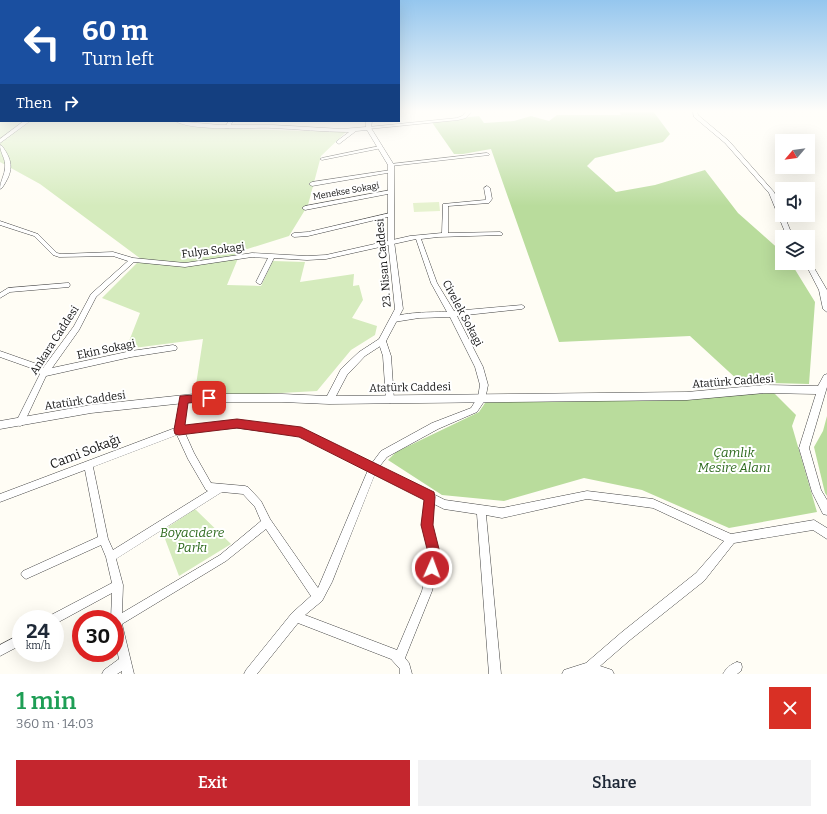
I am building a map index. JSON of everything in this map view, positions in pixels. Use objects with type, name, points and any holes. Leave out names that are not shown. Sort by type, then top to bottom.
[{"type":"street","points":[[378,142],[391,168]]},
{"type":"street","points":[[727,142],[772,193],[787,230]]},
{"type":"street","points":[[0,147],[8,157],[9,165],[5,180],[0,187]]},
{"type":"street","points":[[322,159],[380,147]]},
{"type":"street","points":[[312,184],[391,168],[487,154]]},
{"type":"street","name":"23. Nisan Caddesi","points":[[329,400],[344,372],[362,354],[382,341],[399,309],[391,242],[391,168]]},
{"type":"street","points":[[445,235],[445,205],[487,202],[489,199],[487,188]]},
{"type":"street","name":"Menekse Sokagi","points":[[305,208],[391,192]]},
{"type":"street","points":[[294,235],[308,234],[390,215]]},
{"type":"street","name":"Fulya Sokagi","points":[[0,223],[36,235],[56,254],[61,256],[113,254],[133,260],[185,265],[252,255],[272,257],[326,257],[418,237],[500,234]]},
{"type":"street","name":"Civelek Sokagi","points":[[418,237],[434,283],[452,314],[479,367],[484,385],[482,398]]},
{"type":"street","points":[[259,282],[272,257]]},
{"type":"street","name":"Ankara Caddesi","points":[[20,422],[44,373],[77,328],[93,296],[133,260]]},
{"type":"street","points":[[812,270],[823,290],[827,309]]},
{"type":"street","points":[[0,296],[8,290],[67,285]]},
{"type":"street","points":[[394,319],[419,314],[452,314],[522,307]]},
{"type":"street","points":[[382,341],[388,356],[390,400]]},
{"type":"street","name":"Ekin Sokagi","points":[[44,373],[131,354],[173,348]]},
{"type":"street","points":[[0,354],[34,366],[44,373]]},
{"type":"street","points":[[827,378],[821,390],[804,448],[817,492],[827,510]]},
{"type":"street","name":"Atatürk Caddesi","points":[[0,426],[91,409],[184,399],[282,398],[390,400],[687,396],[765,389],[821,390]]},
{"type":"street","points":[[250,674],[296,617],[318,597],[328,578],[373,468],[384,454],[435,426],[474,410],[482,398]]},
{"type":"street","points":[[184,399],[179,430],[191,456],[209,487],[245,490],[258,504],[267,522],[318,597]]},
{"type":"street","name":"Cami Sokağı","points":[[0,498],[179,430],[237,424],[301,432],[444,504],[502,513],[587,495],[653,504],[731,539]]},
{"type":"street","points":[[88,464],[103,539],[111,557],[118,585],[117,610]]},
{"type":"street","points":[[111,557],[219,488]]},
{"type":"street","points":[[399,659],[427,590],[435,557],[427,525],[430,497]]},
{"type":"street","points":[[481,509],[495,674]]},
{"type":"street","points":[[124,617],[223,558],[267,522]]},
{"type":"street","points":[[571,674],[589,668],[626,636],[700,577],[731,539],[814,525],[827,534]]},
{"type":"street","points":[[26,574],[103,539]]},
{"type":"street","points":[[64,614],[118,585]]},
{"type":"street","points":[[296,617],[395,654],[405,667],[406,674]]},
{"type":"street","points":[[0,651],[12,644]]},
{"type":"street","points":[[124,658],[128,674]]},
{"type":"street","points":[[108,674],[125,662]]},
{"type":"street","points":[[589,668],[608,674]]},
{"type":"green space","points":[[0,142],[335,142],[321,156],[308,205],[289,236],[241,251],[227,285],[261,286],[273,261],[305,262],[300,282],[354,274],[353,286],[359,285],[363,300],[352,318],[377,326],[375,335],[351,350],[317,391],[194,398],[203,339],[126,349],[140,313],[102,298],[141,259],[40,184],[0,162]]},
{"type":"green space","points":[[446,142],[661,142],[595,158],[587,166],[616,192],[655,185],[705,170],[738,213],[775,246],[775,270],[795,270],[815,302],[809,384],[740,382],[690,336],[559,342],[491,149],[463,154],[454,154]]},
{"type":"green space","points":[[439,202],[440,211],[414,212],[413,203]]},
{"type":"green space","name":"Çamlık Mesire Alanı","points":[[774,393],[796,415],[792,426],[817,512],[729,528],[642,490],[584,478],[504,501],[442,495],[388,460],[396,452],[479,412],[487,400],[688,397]]},
{"type":"green space","points":[[827,416],[827,496],[814,447],[823,431]]},
{"type":"green space","name":"Boyacıdere Parkı","points":[[195,509],[231,544],[179,576],[162,531]]},
{"type":"route","points":[[209,398],[184,399],[179,430],[237,424],[301,432],[430,497],[427,525],[435,557],[432,568]]}]
